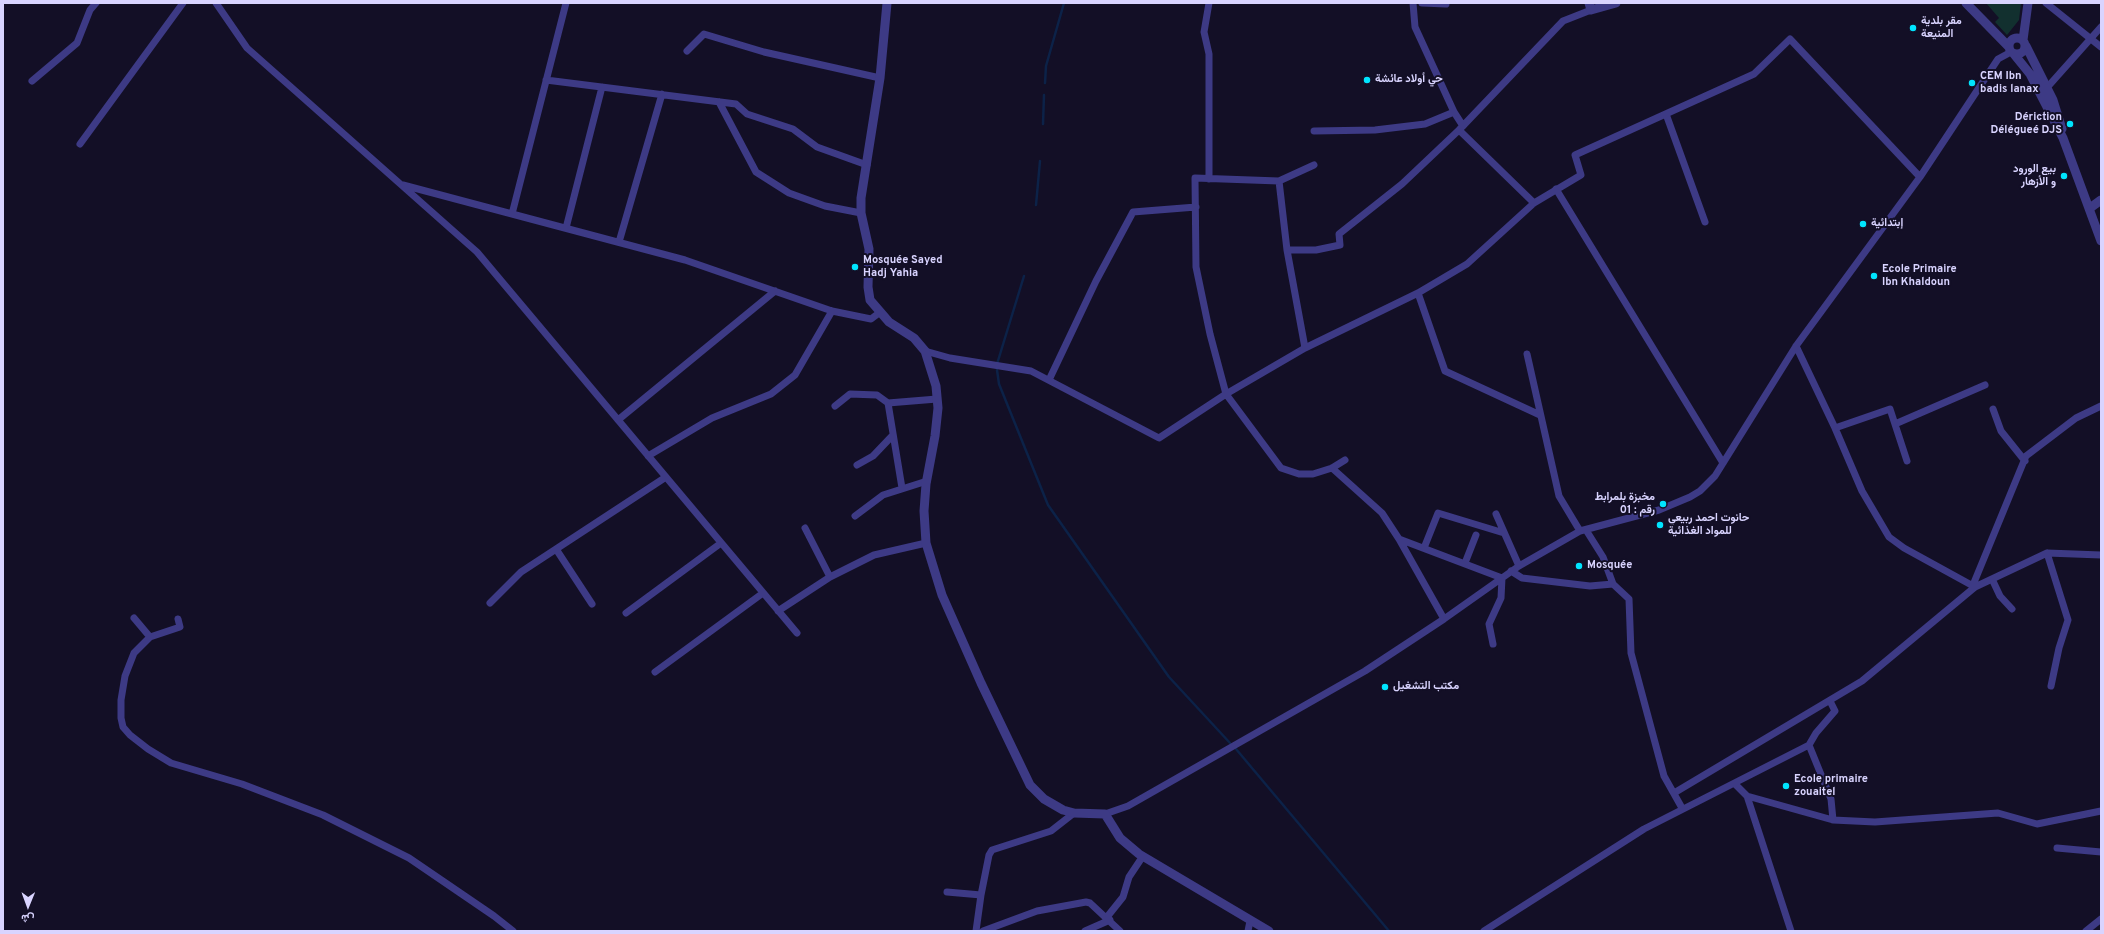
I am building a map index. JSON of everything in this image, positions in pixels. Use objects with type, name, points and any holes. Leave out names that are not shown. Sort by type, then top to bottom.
[{"type":"street","points":[[32,81],[77,43],[90,10],[96,3]]},
{"type":"street","points":[[80,144],[183,3]]},
{"type":"street","points":[[216,3],[247,48],[477,252],[797,633]]},
{"type":"street","points":[[512,214],[566,3]]},
{"type":"street","points":[[887,3],[880,78],[861,213],[869,249],[868,287],[870,300],[879,313],[889,322],[914,338],[926,351],[936,386],[937,399],[935,436],[927,481],[924,511],[926,543],[942,595],[980,683],[1030,785],[1044,799],[1063,810],[1074,813],[1105,814],[1128,806],[1358,675],[1444,619],[1511,571],[1583,530],[1659,510],[1690,498],[1700,491],[1715,476],[1796,346],[1920,177],[1998,59],[2011,51],[2022,53],[2028,3]]},
{"type":"street","points":[[1209,3],[1204,32],[1209,54],[1209,179]]},
{"type":"street","points":[[1413,3],[1415,27],[1461,128],[1534,203]]},
{"type":"street","points":[[1422,3],[1446,4]]},
{"type":"street","points":[[1287,250],[1316,250],[1340,245],[1339,234],[1402,184],[1461,128],[1563,21],[1590,6],[1616,3]]},
{"type":"street","points":[[1966,3],[2011,51],[2057,109],[2063,138],[2101,241]]},
{"type":"street","points":[[2050,4],[2101,47]]},
{"type":"street","points":[[2044,91],[2101,26]]},
{"type":"street","points":[[687,51],[704,34],[764,52],[880,78]]},
{"type":"street","points":[[2011,51],[2010,42],[2014,38],[2019,38],[2024,43],[2044,91]]},
{"type":"street","points":[[926,351],[964,361],[1031,371],[1159,438],[1226,394],[1305,348],[1418,292],[1467,264],[1534,203],[1581,175],[1575,155],[1754,74],[1790,39],[1920,177]]},
{"type":"street","points":[[546,80],[736,104],[747,114],[793,129],[817,147],[867,165]]},
{"type":"street","points":[[566,228],[602,87]]},
{"type":"street","points":[[619,242],[662,94]]},
{"type":"street","points":[[719,102],[756,172],[788,194],[825,206],[861,213]]},
{"type":"street","points":[[1314,131],[1375,130],[1425,124],[1454,112]]},
{"type":"street","points":[[1666,114],[1705,222]]},
{"type":"street","points":[[1314,165],[1279,181],[1195,178],[1196,267],[1210,334],[1226,394],[1281,468],[1299,474],[1313,474],[1332,468],[1345,460]]},
{"type":"street","points":[[1279,181],[1287,250],[1305,348]]},
{"type":"street","points":[[400,184],[685,260],[832,311],[871,319],[879,313]]},
{"type":"street","points":[[1556,189],[1723,463]]},
{"type":"street","points":[[2090,208],[2101,200]]},
{"type":"street","points":[[1049,380],[1096,281],[1133,212],[1196,207]]},
{"type":"street","points":[[618,420],[775,291]]},
{"type":"street","points":[[1418,292],[1445,371],[1540,415]]},
{"type":"street","points":[[648,456],[712,418],[771,394],[795,375],[832,311]]},
{"type":"street","points":[[1796,346],[1835,428],[1862,492],[1889,537],[1904,548],[1974,586]]},
{"type":"street","points":[[1527,354],[1559,496],[1603,557],[1614,584],[1629,599],[1631,653],[1664,776],[1682,808]]},
{"type":"street","points":[[1895,424],[1985,385]]},
{"type":"street","points":[[835,406],[850,394],[877,395],[888,404],[902,488]]},
{"type":"street","points":[[888,404],[937,399]]},
{"type":"street","points":[[1974,586],[2026,456],[2076,418],[2101,406]]},
{"type":"street","points":[[1835,428],[1890,409],[1907,461]]},
{"type":"street","points":[[1993,409],[2001,431],[2024,460]]},
{"type":"street","points":[[857,465],[873,456],[893,435]]},
{"type":"street","points":[[1332,468],[1382,513],[1399,539],[1444,619]]},
{"type":"street","points":[[490,603],[521,572],[666,477]]},
{"type":"street","points":[[855,516],[883,495],[927,481]]},
{"type":"street","points":[[1424,548],[1438,513],[1504,533]]},
{"type":"street","points":[[1496,514],[1519,566]]},
{"type":"street","points":[[805,528],[830,578]]},
{"type":"street","points":[[1465,564],[1476,536]]},
{"type":"street","points":[[1399,539],[1502,578]]},
{"type":"street","points":[[626,613],[721,543]]},
{"type":"street","points":[[778,611],[830,578],[874,555],[926,543]]},
{"type":"street","points":[[556,549],[592,604]]},
{"type":"street","points":[[1674,793],[1862,681],[1974,586],[2047,553],[2101,555]]},
{"type":"street","points":[[2047,553],[2068,620],[2059,648],[2051,686]]},
{"type":"street","points":[[1511,571],[1522,578],[1590,586],[1614,584]]},
{"type":"street","points":[[1493,644],[1489,624],[1501,598],[1502,578]]},
{"type":"street","points":[[1992,579],[2000,596],[2012,609]]},
{"type":"street","points":[[655,672],[763,593]]},
{"type":"street","points":[[134,618],[150,637]]},
{"type":"street","points":[[178,619],[180,627],[150,637],[134,653],[125,676],[121,700],[121,718],[123,727],[148,749],[172,762],[242,784],[323,815],[409,858],[494,916],[513,931]]},
{"type":"street","points":[[1487,930],[1644,829],[1682,808],[1735,784],[1809,745],[1816,733],[1835,711],[1830,701]]},
{"type":"street","points":[[1809,745],[1831,799],[1833,820]]},
{"type":"street","points":[[1735,784],[1747,796],[1791,931]]},
{"type":"street","points":[[1747,796],[1833,820],[1875,822],[1998,813],[2037,824],[2101,811]]},
{"type":"street","points":[[976,931],[981,895],[989,855],[992,850],[1051,831],[1074,813]]},
{"type":"street","points":[[1105,814],[1120,838],[1143,856],[1269,931]]},
{"type":"street","points":[[2057,848],[2101,852]]},
{"type":"street","points":[[1085,931],[1108,919],[1123,897],[1129,878],[1143,856]]},
{"type":"street","points":[[947,892],[981,895]]},
{"type":"street","points":[[983,931],[1037,911],[1086,902],[1090,903],[1120,931]]},
{"type":"street","points":[[2086,931],[2101,919]]},
{"type":"street","points":[[1248,931],[1250,921]]},
{"type":"green space","points":[[1986,3],[2021,3],[2019,20],[2007,35],[1995,22],[1999,18]]},
{"type":"waterway","points":[[1045,83],[1046,66],[1064,3]]},
{"type":"waterway","points":[[1043,124],[1044,95]]},
{"type":"waterway","points":[[1036,205],[1040,161]]},
{"type":"waterway","points":[[997,364],[1024,276]]},
{"type":"waterway","points":[[997,370],[999,384],[1048,505],[1169,677],[1230,743]]},
{"type":"waterway","points":[[1236,749],[1389,931]]},
{"type":"place","name":"مقر بلدية المنيعة","points":[[1913,28]]},
{"type":"place","name":"حي أولاد عائشة","points":[[1367,80]]},
{"type":"place","name":"CEM Ibn badis lanax","points":[[1972,83]]},
{"type":"place","name":"Dériction Délégueé DJS","points":[[2070,124]]},
{"type":"place","name":"بيع الورود و الأزهار","points":[[2064,176]]},
{"type":"place","name":"إبتدائية","points":[[1863,224]]},
{"type":"place","name":"Mosquée Sayed Hadj Yahia","points":[[855,267]]},
{"type":"place","name":"Ecole Primaire Ibn Khaldoun","points":[[1874,276]]},
{"type":"place","name":"مخبزة بلمرابط رقم : 01","points":[[1663,504]]},
{"type":"place","name":"حانوت احمد ربيعي للمواد الغذائية","points":[[1660,525]]},
{"type":"place","name":"Mosquée","points":[[1579,566]]},
{"type":"place","name":"مكتب التشغيل","points":[[1385,687]]},
{"type":"place","name":"Ecole primaire zouaitel","points":[[1786,786]]}]
